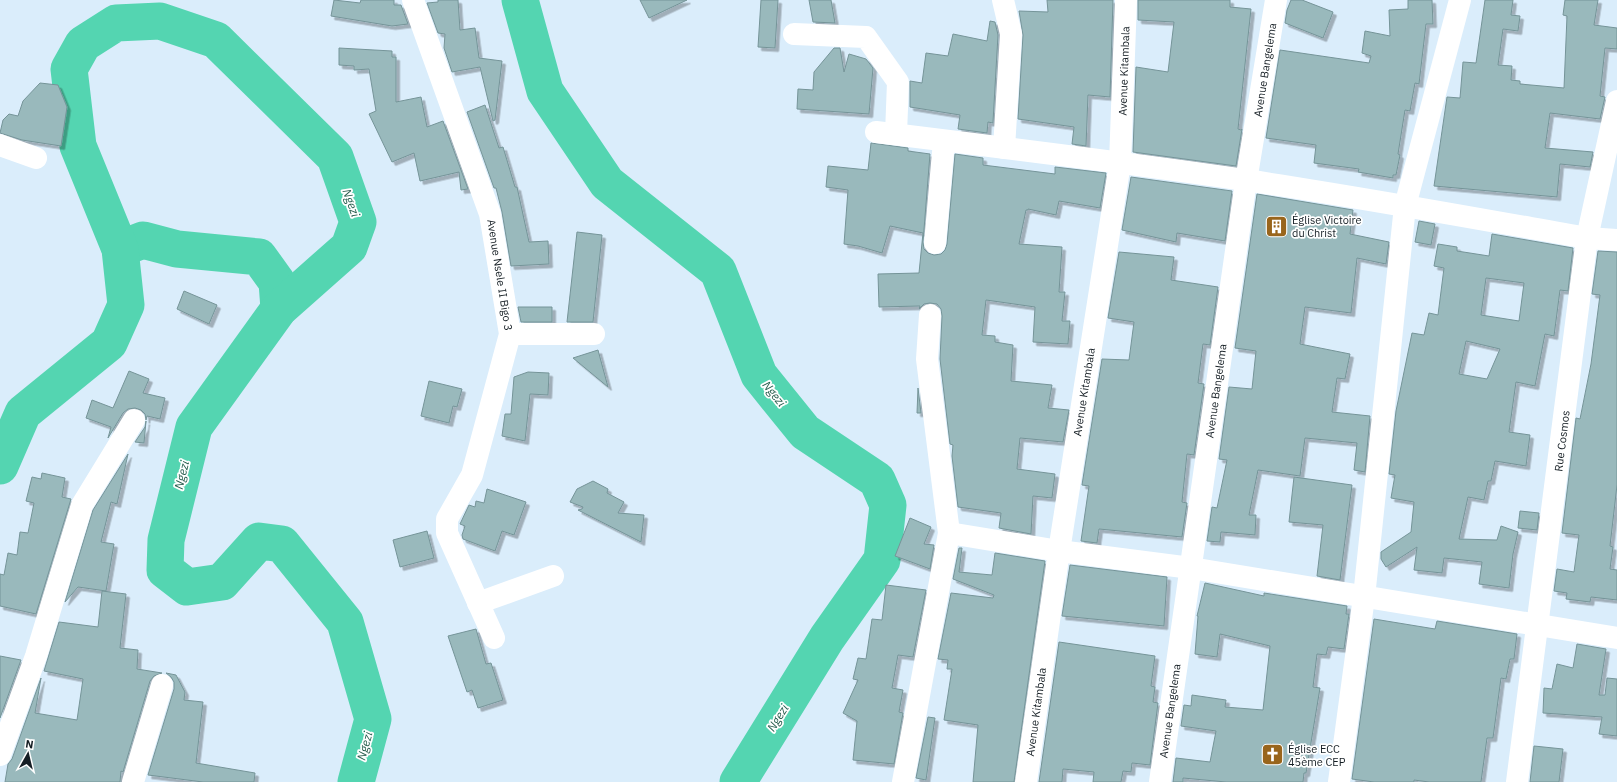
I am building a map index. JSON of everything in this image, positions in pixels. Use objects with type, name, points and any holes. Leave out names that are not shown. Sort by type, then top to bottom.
[{"type":"street","name":"Avenue Nsele II Bigo 3","points":[[412,0],[490,214],[510,334],[472,475],[447,519],[447,534],[494,638]]},
{"type":"street","points":[[1003,0],[1011,34],[1004,148]]},
{"type":"street","name":"Avenue Kitambala","points":[[1026,782],[1059,551],[1120,163],[1126,0]]},
{"type":"street","name":"Avenue Bangelema","points":[[1160,782],[1246,181],[1276,0]]},
{"type":"street","points":[[1339,782],[1364,597],[1405,206],[1460,0]]},
{"type":"street","points":[[794,34],[866,37],[898,82],[886,133],[1246,181],[1405,206],[1587,238],[1617,240]]},
{"type":"street","name":"Rue Cosmos","points":[[1517,782],[1587,238],[1617,101]]},
{"type":"street","points":[[934,243],[944,140]]},
{"type":"street","points":[[0,146],[36,158]]},
{"type":"street","points":[[903,782],[949,533],[926,359],[930,315]]},
{"type":"street","points":[[510,334],[594,334]]},
{"type":"street","points":[[0,755],[36,656],[82,505],[134,420]]},
{"type":"street","points":[[949,533],[1059,551],[1191,568],[1617,638]]},
{"type":"street","points":[[478,603],[553,576]]},
{"type":"street","points":[[132,782],[162,686]]},
{"type":"building","points":[[334,0],[360,3],[361,0],[394,0],[394,5],[401,5],[408,24],[392,26],[331,16]]},
{"type":"building","points":[[438,0],[458,0],[460,30],[475,28],[479,58],[502,61],[495,120],[493,121],[480,67],[452,72],[444,48],[445,34],[438,33],[427,3],[438,2]]},
{"type":"building","points":[[640,0],[687,0],[649,18]]},
{"type":"building","points":[[761,0],[778,0],[775,48],[758,47]]},
{"type":"building","points":[[809,0],[831,0],[835,23],[813,22]]},
{"type":"building","points":[[1047,0],[1113,0],[1110,97],[1088,95],[1086,146],[1072,144],[1074,127],[1018,119],[1023,35],[1019,11],[1048,12]]},
{"type":"building","points":[[1138,0],[1230,0],[1230,7],[1251,9],[1238,129],[1242,129],[1236,166],[1133,152],[1136,67],[1168,72],[1174,22],[1138,20]]},
{"type":"building","points":[[1291,0],[1302,0],[1333,12],[1323,38],[1285,23],[1287,10]]},
{"type":"building","points":[[1408,0],[1432,0],[1433,24],[1426,24],[1419,84],[1415,83],[1410,111],[1405,110],[1398,154],[1400,155],[1396,175],[1393,175],[1393,178],[1358,172],[1359,169],[1314,163],[1316,145],[1266,138],[1280,50],[1369,63],[1371,56],[1362,53],[1365,31],[1390,36],[1389,10],[1408,9]]},
{"type":"building","points":[[1485,0],[1513,0],[1511,15],[1520,16],[1518,31],[1503,29],[1498,65],[1512,66],[1511,80],[1520,81],[1520,84],[1564,88],[1567,16],[1563,15],[1565,0],[1598,0],[1594,25],[1617,28],[1617,49],[1605,48],[1600,96],[1605,97],[1600,119],[1550,113],[1545,148],[1593,152],[1590,167],[1560,164],[1557,197],[1434,186],[1447,97],[1460,98],[1463,62],[1476,63]]},
{"type":"building","points":[[990,21],[995,22],[998,35],[993,123],[988,122],[987,133],[958,129],[960,115],[910,107],[910,81],[922,83],[926,53],[948,56],[953,34],[987,41]]},
{"type":"building","points":[[339,48],[392,51],[392,57],[396,57],[396,102],[421,97],[427,127],[443,121],[468,189],[461,190],[459,172],[420,181],[414,153],[392,162],[369,114],[376,111],[369,69],[354,70],[354,66],[339,65]]},
{"type":"building","points":[[834,48],[840,48],[844,72],[849,54],[866,59],[873,68],[869,114],[797,109],[798,89],[813,90],[814,72]]},
{"type":"building","points":[[40,83],[58,85],[67,107],[61,146],[22,140],[0,133],[3,120],[9,114],[18,116],[23,101]]},
{"type":"building","points":[[485,105],[499,148],[503,147],[515,187],[517,187],[529,242],[548,241],[549,264],[511,266],[502,212],[496,188],[494,188],[467,112]]},
{"type":"building","points":[[871,143],[908,148],[908,151],[930,154],[923,242],[924,249],[928,253],[934,255],[941,254],[945,250],[947,244],[955,154],[983,158],[983,165],[1055,174],[1055,167],[1106,173],[1100,208],[1059,201],[1056,215],[1028,209],[1026,210],[1019,244],[1062,247],[1059,292],[1065,292],[1062,321],[1070,321],[1068,344],[1033,342],[1035,307],[986,300],[982,335],[995,336],[995,342],[1013,345],[1011,381],[1052,385],[1048,408],[1069,410],[1063,442],[1020,438],[1017,469],[1055,474],[1052,498],[1033,496],[1031,534],[999,528],[1001,513],[958,507],[952,456],[953,445],[950,444],[940,359],[941,309],[937,304],[930,303],[924,304],[919,309],[920,306],[879,307],[878,274],[919,273],[923,233],[890,226],[882,253],[858,246],[844,244],[848,190],[826,187],[828,166],[868,170]]},
{"type":"building","points":[[1131,177],[1232,191],[1225,241],[1177,233],[1176,242],[1122,230]]},
{"type":"building","points":[[1257,194],[1353,210],[1350,234],[1389,242],[1386,264],[1357,258],[1351,313],[1305,307],[1300,344],[1350,354],[1345,379],[1337,378],[1332,412],[1370,416],[1365,472],[1354,470],[1357,443],[1305,438],[1300,476],[1258,470],[1249,515],[1256,515],[1255,535],[1221,532],[1220,542],[1207,541],[1212,507],[1217,508],[1227,460],[1219,459],[1229,387],[1252,389],[1256,351],[1235,348]]},
{"type":"building","points":[[1419,221],[1435,224],[1431,245],[1415,242]]},
{"type":"building","points":[[577,232],[602,235],[593,322],[567,322]]},
{"type":"building","points":[[1492,234],[1573,248],[1568,291],[1560,290],[1554,336],[1545,334],[1535,386],[1516,382],[1509,432],[1530,435],[1526,466],[1495,461],[1491,481],[1488,481],[1484,500],[1468,497],[1459,539],[1497,540],[1501,526],[1518,532],[1513,554],[1509,588],[1479,584],[1482,562],[1444,558],[1442,573],[1414,570],[1417,547],[1386,567],[1381,559],[1381,552],[1411,532],[1414,502],[1391,498],[1395,475],[1389,474],[1396,411],[1412,333],[1424,335],[1429,313],[1438,315],[1444,268],[1434,266],[1438,244],[1457,247],[1457,251],[1489,256]],"holes":[[[1486,278],[1524,283],[1519,321],[1481,315]],[[1466,341],[1500,349],[1487,379],[1459,374]]]},
{"type":"building","points":[[1598,251],[1617,252],[1617,485],[1610,546],[1613,547],[1610,569],[1617,570],[1617,600],[1591,597],[1590,602],[1566,599],[1567,593],[1554,591],[1557,569],[1574,572],[1579,535],[1562,533],[1576,418],[1580,419],[1591,364],[1600,295],[1592,294]]},
{"type":"building","points":[[1119,252],[1174,257],[1171,280],[1218,287],[1210,345],[1203,344],[1198,383],[1204,384],[1194,455],[1187,454],[1182,502],[1187,503],[1182,537],[1099,529],[1097,543],[1081,541],[1089,486],[1082,485],[1102,359],[1129,360],[1134,322],[1108,318]]},
{"type":"building","points":[[184,291],[217,305],[209,324],[177,309]]},
{"type":"building","points":[[518,307],[552,307],[552,322],[521,322]]},
{"type":"building","points":[[598,350],[608,387],[573,358]]},
{"type":"building","points":[[129,371],[149,379],[143,393],[165,398],[160,419],[147,416],[146,420],[145,414],[141,410],[135,408],[128,409],[123,413],[108,438],[111,427],[86,418],[92,400],[113,408]]},
{"type":"building","points":[[528,372],[549,373],[548,395],[530,394],[525,441],[502,436],[505,414],[511,414],[514,377]]},
{"type":"building","points":[[429,381],[462,389],[457,407],[453,406],[449,423],[421,416]]},
{"type":"building","points":[[918,388],[921,413],[917,413]]},
{"type":"building","points":[[146,421],[144,443],[135,442],[145,427]]},
{"type":"building","points":[[128,454],[117,504],[111,502],[101,542],[114,544],[106,591],[78,587],[65,602],[93,510]]},
{"type":"building","points":[[42,473],[65,478],[62,497],[71,499],[36,614],[0,606],[0,574],[4,575],[8,553],[17,555],[20,532],[28,533],[34,503],[26,501],[32,477],[41,479]]},
{"type":"building","points":[[1294,477],[1352,485],[1340,580],[1317,576],[1323,525],[1289,522]]},
{"type":"building","points":[[593,481],[608,489],[607,493],[624,502],[618,513],[644,515],[641,542],[578,510],[582,509],[583,507],[570,502],[577,489]]},
{"type":"building","points":[[487,489],[526,502],[514,535],[502,531],[495,551],[463,539],[462,535],[465,526],[460,524],[469,505],[475,507],[476,501],[484,503]]},
{"type":"building","points":[[1520,511],[1539,513],[1537,530],[1518,528]]},
{"type":"building","points":[[910,518],[931,527],[924,544],[934,545],[930,569],[895,556]]},
{"type":"building","points":[[427,531],[434,558],[400,567],[393,540]]},
{"type":"building","points":[[959,548],[962,548],[959,572],[992,575],[995,553],[1045,561],[1014,782],[973,782],[978,725],[944,720],[952,669],[947,669],[948,660],[938,659],[951,593],[993,598],[994,595],[953,579]]},
{"type":"building","points":[[1070,565],[1167,577],[1164,626],[1062,616]]},
{"type":"building","points":[[1205,583],[1264,596],[1264,593],[1347,606],[1346,614],[1349,614],[1344,649],[1328,647],[1326,655],[1317,654],[1313,687],[1320,688],[1306,773],[1304,773],[1303,782],[1226,782],[1183,778],[1183,782],[1173,782],[1176,758],[1210,762],[1216,731],[1181,726],[1184,705],[1191,706],[1192,695],[1226,700],[1225,707],[1263,710],[1270,646],[1220,634],[1217,657],[1195,654],[1197,616]]},
{"type":"building","points":[[886,585],[926,590],[913,657],[898,655],[892,688],[903,690],[899,712],[903,713],[894,764],[853,760],[857,721],[843,713],[858,680],[853,679],[858,658],[866,659],[872,619],[882,620]]},
{"type":"building","points":[[102,591],[126,594],[120,648],[138,650],[137,669],[162,673],[154,676],[150,681],[123,772],[121,771],[120,782],[5,782],[8,764],[12,759],[41,678],[35,713],[77,720],[83,679],[44,671],[59,622],[98,627]]},
{"type":"building","points":[[1374,619],[1435,629],[1437,621],[1517,634],[1514,659],[1510,659],[1506,679],[1501,678],[1493,738],[1487,738],[1481,782],[1429,782],[1414,780],[1414,782],[1374,782],[1352,779]]},
{"type":"building","points":[[476,629],[486,664],[491,663],[503,700],[478,708],[472,690],[467,692],[448,636]]},
{"type":"building","points":[[1059,642],[1155,656],[1151,686],[1155,687],[1153,702],[1158,703],[1150,765],[1132,763],[1131,772],[1123,771],[1121,782],[1093,782],[1094,772],[1063,769],[1062,782],[1039,782]]},
{"type":"building","points":[[1577,644],[1606,649],[1599,695],[1605,695],[1607,678],[1617,679],[1617,736],[1599,734],[1602,717],[1543,713],[1544,688],[1552,689],[1557,664],[1573,668]]},
{"type":"building","points":[[0,656],[21,660],[0,718]]},
{"type":"building","points":[[166,673],[176,675],[185,692],[184,700],[203,702],[196,763],[255,773],[254,782],[203,782],[148,775],[174,689],[174,682]]},
{"type":"building","points":[[928,717],[935,718],[926,780],[916,778]]},
{"type":"building","points":[[1534,746],[1563,749],[1559,782],[1530,782]]},
{"type":"waterway","name":"Ngezi","points":[[520,0],[545,91],[607,183],[718,271],[759,375],[805,432],[877,480],[888,505],[882,560],[827,638],[738,782]]},
{"type":"waterway","name":"Ngezi","points":[[0,466],[23,413],[109,343],[126,305],[120,249],[78,146],[69,69],[83,44],[116,23],[160,21],[216,40],[335,157],[358,222],[349,247],[279,309],[194,427],[166,540],[165,570],[187,587],[222,582],[259,541],[282,544],[345,622],[373,719],[356,782]]},
{"type":"waterway","points":[[120,249],[143,240],[177,249],[259,257],[277,282],[279,309]]},
{"type":"place","name":"Église Victoire du Christ","points":[[1276,226]]},
{"type":"place","name":"Église ECC 45ème CEP","points":[[1272,755]]}]
